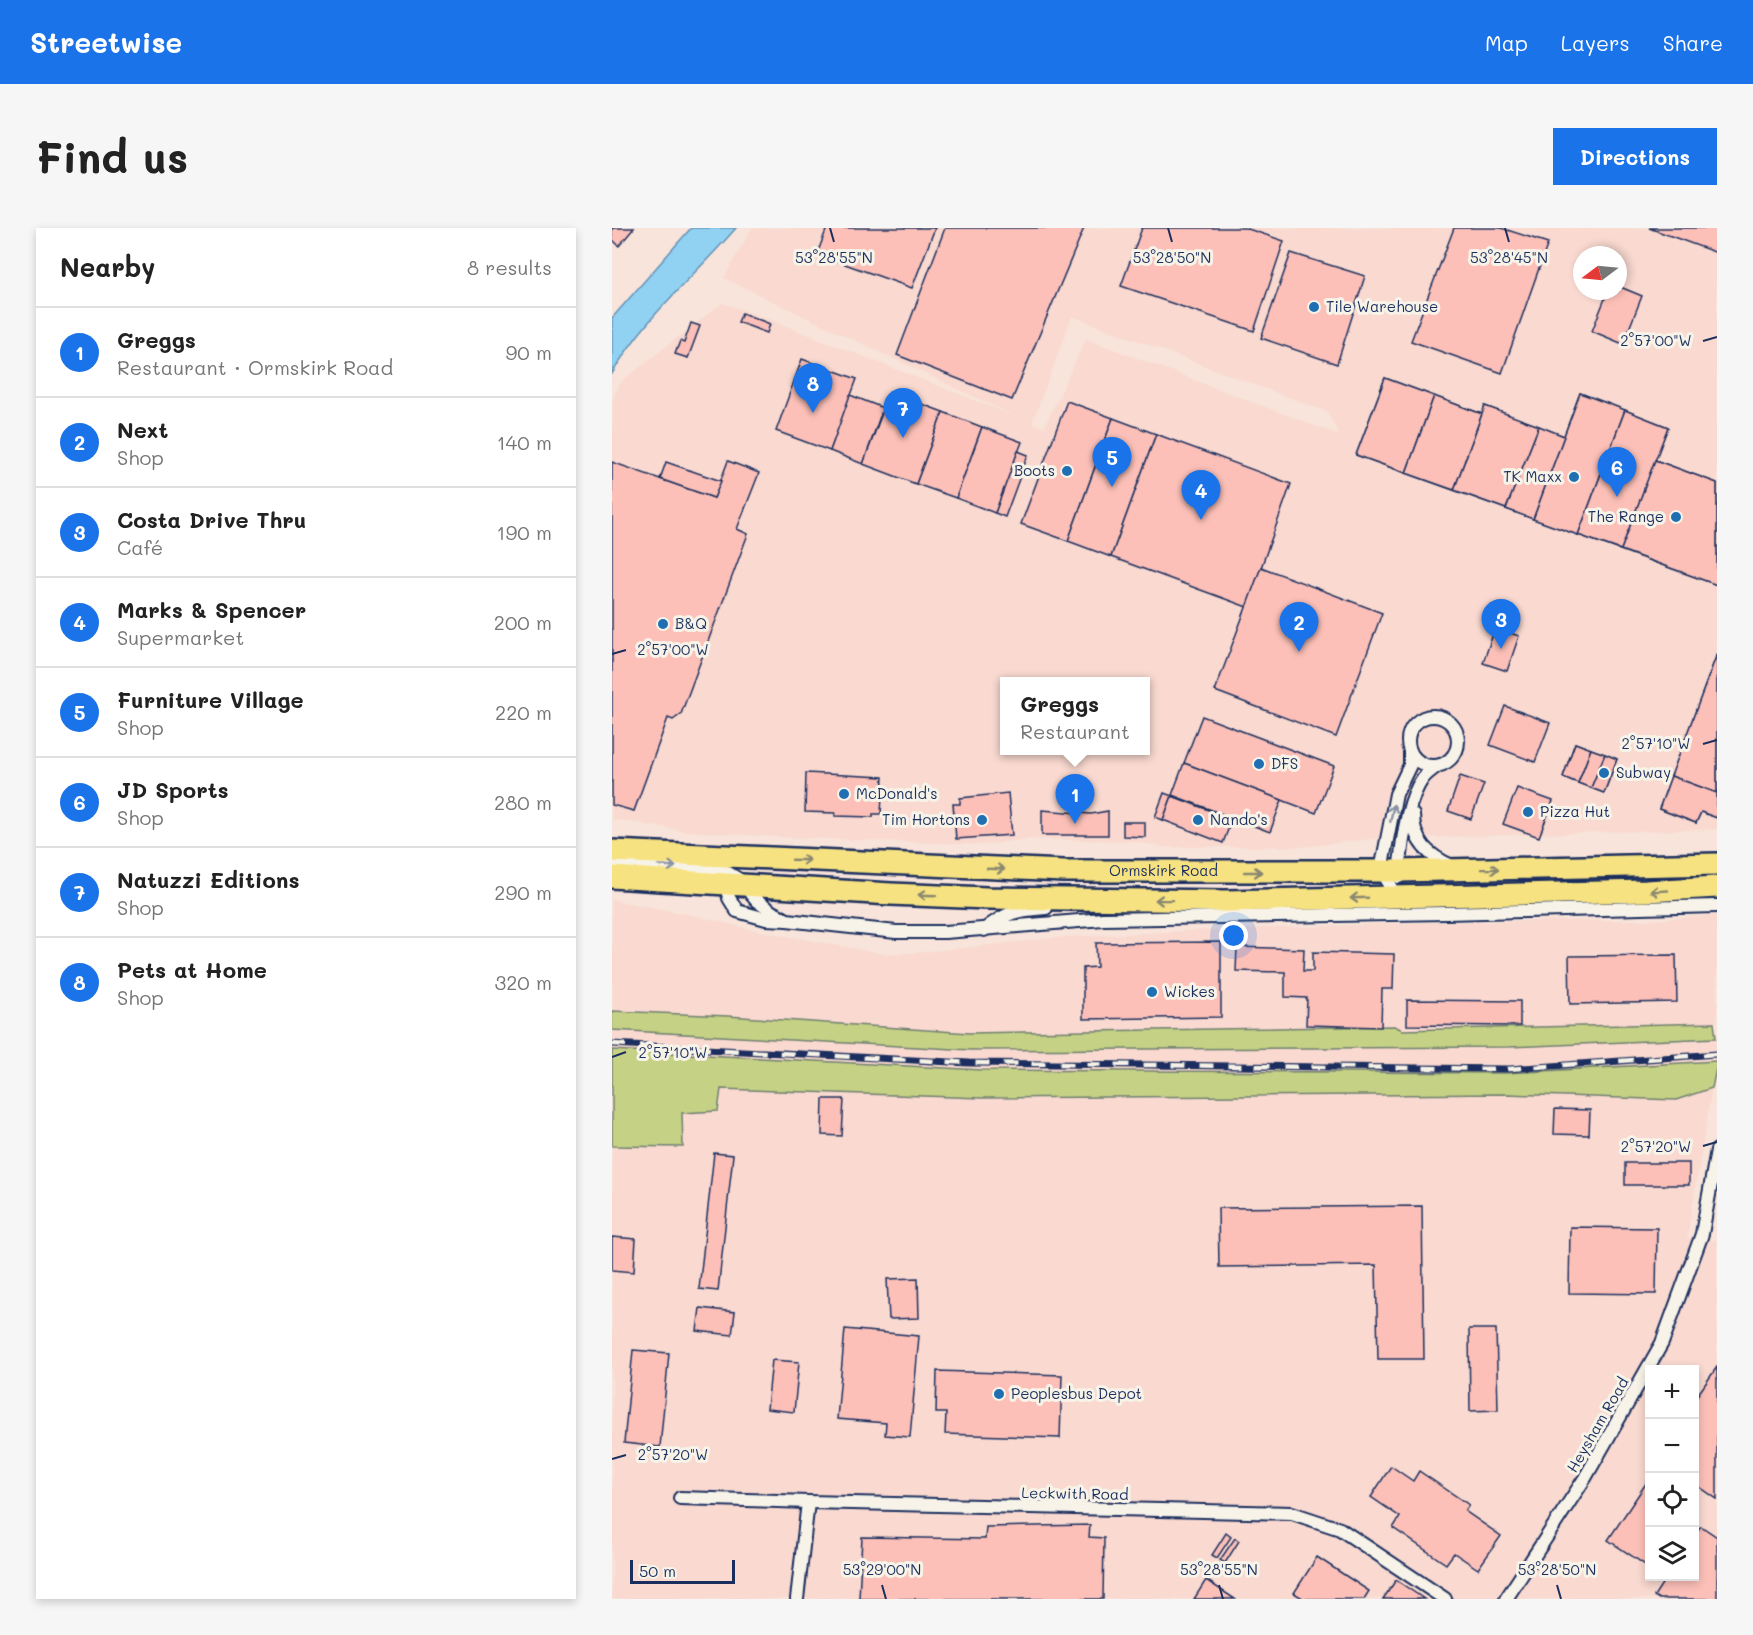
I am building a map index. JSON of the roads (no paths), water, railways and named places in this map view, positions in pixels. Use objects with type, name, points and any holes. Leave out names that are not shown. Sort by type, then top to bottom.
[{"type":"highway","name":"Ormskirk Road","points":[[612,851],[723,870],[748,885],[987,898],[1226,901],[1646,891],[1717,887]]},
{"type":"highway","name":"Ormskirk Road","points":[[612,876],[723,870],[742,858],[1064,871],[1390,871],[1717,864]]},
{"type":"highway","points":[[742,858],[748,885]]},
{"type":"street","points":[[1397,896],[1390,871],[1395,794],[1410,765],[1409,734],[1418,721],[1433,716],[1448,721],[1457,734],[1457,750],[1449,761],[1437,766],[1424,777],[1414,793],[1401,852],[1390,871],[1397,896]]},
{"type":"street","points":[[1410,751],[1421,763],[1437,766]]},
{"type":"street","points":[[1414,793],[1414,833],[1424,850],[1432,857],[1460,870]]},
{"type":"street","name":"Ormskirk Road","points":[[612,862],[723,870]]},
{"type":"street","points":[[723,870],[729,898],[737,911],[766,919],[896,932],[984,930],[1103,918],[1717,906]]},
{"type":"street","points":[[748,885],[757,901],[788,920]]},
{"type":"street","points":[[984,930],[999,917],[1014,912],[1137,900]]},
{"type":"street","name":"Heysham Road","points":[[1506,1599],[1585,1478],[1662,1344],[1702,1234],[1717,1150]]},
{"type":"street","name":"Leckwith Road","points":[[680,1498],[1292,1513],[1340,1529],[1445,1599]]},
{"type":"street","points":[[797,1599],[808,1502]]},
{"type":"water","points":[[691,228],[736,228],[654,316],[612,374],[612,318]]},
{"type":"railway","points":[[612,1044],[969,1063],[1509,1069],[1717,1054]]},
{"type":"place","name":"Tile Warehouse","points":[[1314,307]]},
{"type":"place","name":"Pets at Home","points":[[813,413]]},
{"type":"place","name":"Natuzzi Editions","points":[[903,438]]},
{"type":"place","name":"Boots","points":[[1067,471]]},
{"type":"place","name":"TK Maxx","points":[[1574,477]]},
{"type":"place","name":"Furniture Village","points":[[1112,487]]},
{"type":"place","name":"JD Sports","points":[[1617,497]]},
{"type":"place","name":"The Range","points":[[1676,517]]},
{"type":"place","name":"Marks & Spencer","points":[[1201,520]]},
{"type":"place","name":"B&Q","points":[[663,624]]},
{"type":"place","name":"Costa Drive Thru","points":[[1501,649]]},
{"type":"place","name":"Next","points":[[1299,652]]},
{"type":"place","name":"DFS","points":[[1259,764]]},
{"type":"place","name":"Subway","points":[[1604,773]]},
{"type":"place","name":"McDonald's","points":[[844,794]]},
{"type":"place","name":"Pizza Hut","points":[[1528,812]]},
{"type":"place","name":"Tim Hortons","points":[[982,820]]},
{"type":"place","name":"Nando's","points":[[1198,820]]},
{"type":"place","name":"Greggs","points":[[1075,824]]},
{"type":"place","name":"Wickes","points":[[1152,992]]},
{"type":"place","name":"Peoplesbus Depot","points":[[999,1394]]}]
